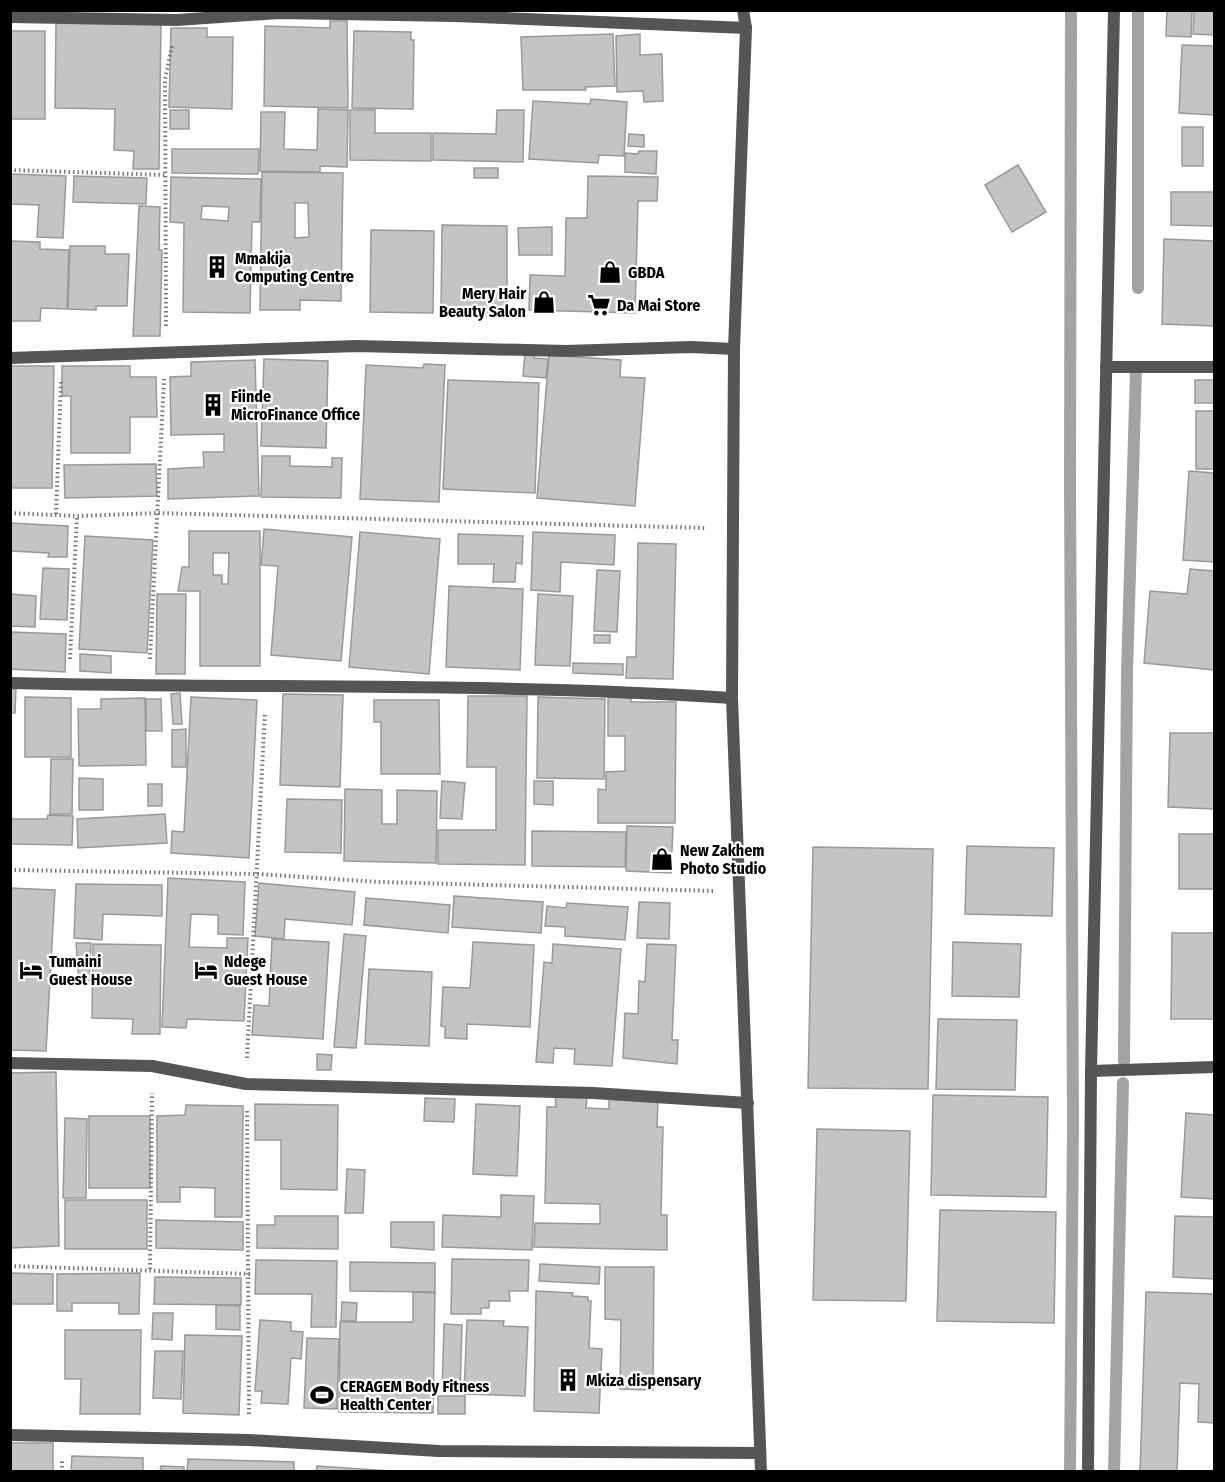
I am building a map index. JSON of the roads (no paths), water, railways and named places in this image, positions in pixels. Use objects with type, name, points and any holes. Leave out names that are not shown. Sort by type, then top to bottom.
[{"type":"street","points":[[743,10],[746,28],[734,349],[732,698],[761,1472]]},
{"type":"street","points":[[1088,1472],[1091,1071],[1100,761],[1114,10]]},
{"type":"street","points":[[10,17],[177,20],[291,13],[455,16],[746,28]]},
{"type":"street","points":[[10,358],[62,354],[357,346],[566,351],[691,346],[734,349]]},
{"type":"street","points":[[1106,367],[1215,367]]},
{"type":"street","points":[[10,683],[148,686],[267,685],[732,698]]},
{"type":"street","points":[[10,1064],[152,1066],[246,1084],[593,1093],[748,1103]]},
{"type":"street","points":[[1091,1071],[1215,1066]]},
{"type":"street","points":[[10,1435],[249,1440],[439,1451],[760,1454]]},
{"type":"waterway","points":[[1070,1472],[1073,1124],[1070,480],[1071,10]]},
{"type":"waterway","points":[[1138,10],[1138,288]]},
{"type":"waterway","points":[[1124,1061],[1127,672],[1136,371]]},
{"type":"waterway","points":[[1114,1472],[1123,1083]]},
{"type":"place","name":"Mmakija Computing Centre","points":[[217,267]]},
{"type":"place","name":"GBDA","points":[[610,272]]},
{"type":"place","name":"Mery Hair Beauty Salon","points":[[544,302]]},
{"type":"place","name":"Da Mai Store","points":[[599,305]]},
{"type":"place","name":"Fiinde MicroFinance Office","points":[[213,405]]},
{"type":"place","name":"New Zakhem Photo Studio","points":[[662,859]]},
{"type":"place","name":"Tumaini Guest House","points":[[31,970]]},
{"type":"place","name":"Ndege Guest House","points":[[206,970]]},
{"type":"place","name":"Mkiza dispensary","points":[[568,1380]]},
{"type":"place","name":"CERAGEM Body Fitness Health Center","points":[[322,1395]]}]
